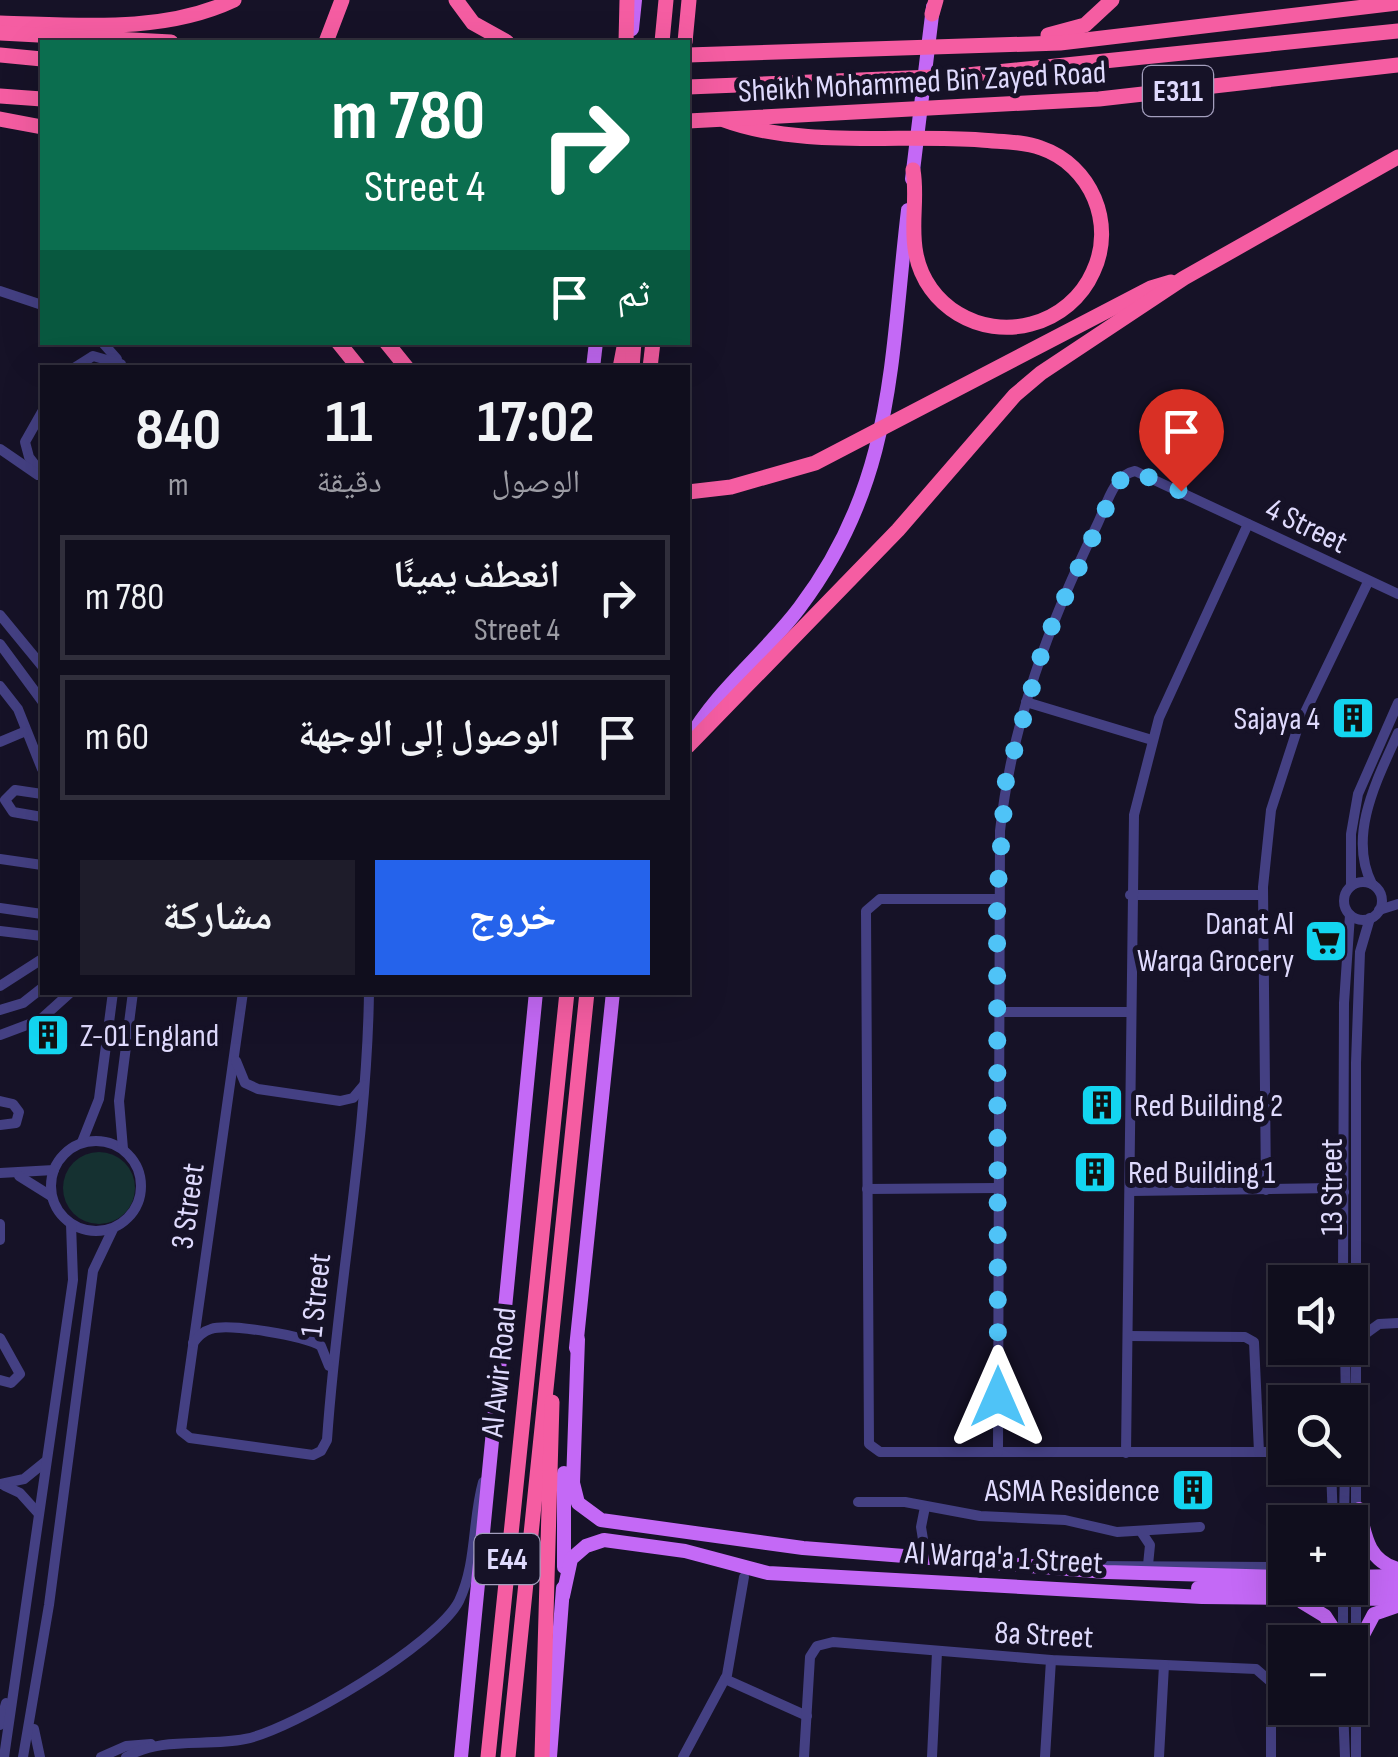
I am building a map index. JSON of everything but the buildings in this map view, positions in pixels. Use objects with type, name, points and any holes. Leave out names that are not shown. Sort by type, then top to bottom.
[{"type":"highway","points":[[0,23],[135,24],[196,14],[234,0]]},
{"type":"highway","points":[[327,40],[342,0]]},
{"type":"highway","points":[[456,0],[473,22],[504,40]]},
{"type":"highway","points":[[627,0],[629,40]]},
{"type":"highway","points":[[662,40],[666,0]]},
{"type":"highway","points":[[686,40],[690,0]]},
{"type":"highway","points":[[965,48],[1085,25],[1112,0]]},
{"type":"highway","points":[[690,55],[1060,42],[1398,3]]},
{"type":"highway","name":"Sheikh Mohammed Bin Zayed Road","points":[[690,87],[957,76],[1398,31]]},
{"type":"highway","points":[[0,33],[133,40]]},
{"type":"highway","points":[[0,55],[40,59]]},
{"type":"highway","name":"Sheikh Mohammed Bin Zayed Road","points":[[690,121],[1099,100],[1398,65]]},
{"type":"highway","points":[[0,96],[40,99]]},
{"type":"highway","points":[[0,119],[40,127]]},
{"type":"highway","points":[[724,120],[771,132],[956,138],[1044,149],[1085,180],[1097,204],[1102,240],[1090,280],[1070,304],[1044,320],[1014,327],[986,325],[950,309],[932,290],[916,254],[913,170]]},
{"type":"highway","points":[[690,742],[898,530],[1015,395],[1184,278],[1398,157]]},
{"type":"highway","points":[[690,492],[774,478],[854,444],[1151,288],[1184,278]]},
{"type":"highway","points":[[340,345],[357,365]]},
{"type":"highway","points":[[388,345],[404,365]]},
{"type":"highway","name":"Al Awir Road","points":[[488,1757],[567,995]]},
{"type":"highway","name":"Al Awir Road","points":[[508,1757],[587,995]]},
{"type":"highway","points":[[542,1757],[552,1410],[546,1364]]},
{"type":"main road","points":[[629,40],[636,0]]},
{"type":"main road","points":[[690,740],[704,713],[800,607],[860,508],[882,430],[934,5]]},
{"type":"main road","points":[[461,1757],[536,995]]},
{"type":"main road","points":[[550,1757],[563,1596],[566,1420],[578,1339],[613,995]]},
{"type":"main road","name":"Al Warqa'a 1 Street","points":[[578,1339],[574,1497],[588,1514],[615,1524],[802,1548],[926,1558],[1268,1575]]},
{"type":"main road","name":"Al Warqa'a 1 Street","points":[[563,1596],[568,1564],[575,1554],[592,1543],[611,1541],[696,1554],[750,1570],[789,1574],[1268,1598]]},
{"type":"main road","points":[[1368,1547],[1380,1562],[1398,1569]]},
{"type":"main road","points":[[789,1574],[760,1566],[756,1553],[762,1548],[802,1548]]},
{"type":"main road","name":"Al Warqa'a 1 Street","points":[[1368,1584],[1398,1576]]},
{"type":"main road","points":[[1368,1588],[1398,1587]]},
{"type":"main road","points":[[1157,1592],[1268,1588]]},
{"type":"main road","name":"Al Warqa'a 1 Street","points":[[1368,1593],[1398,1602]]},
{"type":"main road","points":[[1364,1625],[1374,1614],[1398,1602]]},
{"type":"main road","points":[[1305,1605],[1326,1616],[1333,1625]]},
{"type":"street","points":[[0,291],[40,305]]},
{"type":"street","points":[[104,345],[121,365]]},
{"type":"street","points":[[79,365],[93,356],[119,365]]},
{"type":"street","points":[[40,416],[26,442],[29,457],[40,473]]},
{"type":"street","points":[[0,449],[40,475]]},
{"type":"street","name":"4 Street","points":[[998,1452],[997,899],[1006,780],[1026,702],[1057,611],[1122,476],[1141,472],[1398,594]]},
{"type":"street","points":[[1126,1453],[1134,815],[1152,740],[1248,524]]},
{"type":"street","points":[[1266,1190],[1263,895],[1268,831],[1282,768],[1368,582]]},
{"type":"street","points":[[0,615],[40,664]]},
{"type":"street","points":[[0,644],[40,698]]},
{"type":"street","points":[[1,688],[18,709],[40,763]]},
{"type":"street","points":[[1026,702],[1152,740]]},
{"type":"street","points":[[1398,703],[1358,794],[1351,834],[1351,886],[1344,898],[1350,915],[1370,918],[1398,902]]},
{"type":"street","points":[[0,742],[26,730]]},
{"type":"street","points":[[1380,910],[1363,856],[1365,820],[1398,733]]},
{"type":"street","points":[[40,794],[15,790],[5,800],[13,812],[40,817]]},
{"type":"street","points":[[0,859],[40,865]]},
{"type":"street","points":[[1351,886],[1376,889],[1398,902]]},
{"type":"street","points":[[1130,895],[1263,895]]},
{"type":"street","points":[[997,899],[880,898],[866,911],[869,1444],[880,1452],[1268,1452]]},
{"type":"street","points":[[0,908],[40,914]]},
{"type":"street","name":"13 Street","points":[[1343,1265],[1350,915]]},
{"type":"street","name":"13 Street","points":[[1356,1265],[1359,962],[1370,918]]},
{"type":"street","points":[[0,931],[40,936]]},
{"type":"street","points":[[0,986],[40,960]]},
{"type":"street","points":[[0,1010],[23,1003],[40,990]]},
{"type":"street","points":[[0,1035],[40,1020],[68,995]]},
{"type":"street","points":[[82,1143],[99,1098],[113,995]]},
{"type":"street","points":[[123,1149],[118,1101],[133,995]]},
{"type":"street","name":"3 Street","points":[[181,1426],[243,995]]},
{"type":"street","name":"1 Street","points":[[181,1426],[190,1438],[318,1454],[326,1444],[365,1083],[369,995]]},
{"type":"street","points":[[997,1012],[1130,1012]]},
{"type":"street","points":[[234,1055],[242,1079],[253,1088],[340,1101],[353,1098],[365,1083]]},
{"type":"street","points":[[0,1101],[13,1104],[20,1112],[13,1125],[0,1125]]},
{"type":"street","points":[[52,1198],[54,1170],[63,1155],[82,1143],[100,1140],[123,1149],[138,1168],[141,1192],[132,1214],[113,1228],[94,1232],[70,1224]]},
{"type":"street","points":[[0,1173],[54,1170]]},
{"type":"street","points":[[1311,1190],[1342,1173]]},
{"type":"street","points":[[4,1757],[73,1280],[70,1224],[52,1198],[18,1175]]},
{"type":"street","points":[[867,1190],[998,1188]]},
{"type":"street","points":[[1311,1190],[1342,1210]]},
{"type":"street","points":[[1131,1191],[1342,1190],[1350,1200],[1356,1256]]},
{"type":"street","points":[[0,1224],[0,1240]]},
{"type":"street","points":[[23,1757],[94,1271],[113,1228]]},
{"type":"street","points":[[1368,1316],[1379,1324]]},
{"type":"street","points":[[1368,1332],[1379,1324],[1398,1323]]},
{"type":"street","points":[[193,1343],[204,1332],[220,1327],[312,1340],[324,1350],[332,1376]]},
{"type":"street","points":[[1129,1336],[1245,1336],[1254,1342],[1259,1452]]},
{"type":"street","points":[[0,1338],[20,1374],[11,1384],[0,1380]]},
{"type":"street","name":"13 Street","points":[[1345,1505],[1355,1365]]},
{"type":"street","points":[[0,1484],[24,1478],[45,1462]]},
{"type":"street","points":[[100,1757],[132,1744],[242,1740],[276,1730],[431,1636],[452,1613],[464,1590],[477,1506],[491,1462]]},
{"type":"street","points":[[0,1484],[20,1493],[39,1514]]},
{"type":"street","points":[[858,1502],[904,1502],[1142,1533],[1200,1527]]},
{"type":"street","points":[[925,1507],[921,1527],[926,1558]]},
{"type":"street","points":[[1142,1533],[1151,1550],[1148,1565]]},
{"type":"street","points":[[1074,1568],[1268,1568]]},
{"type":"street","points":[[683,1757],[726,1679],[735,1648],[744,1578]]},
{"type":"street","name":"8a Street","points":[[807,1716],[809,1664],[817,1646],[832,1642],[1051,1660],[1256,1669],[1267,1675],[1271,1757]]},
{"type":"street","points":[[932,1757],[937,1652]]},
{"type":"street","points":[[1046,1757],[1051,1660]]},
{"type":"street","points":[[0,1725],[18,1664]]},
{"type":"street","points":[[1159,1757],[1164,1666]]},
{"type":"street","points":[[36,1678],[33,1740],[40,1757]]},
{"type":"street","points":[[726,1679],[807,1716],[804,1757]]},
{"type":"street","points":[[1344,1725],[1345,1757]]},
{"type":"street","name":"13 Street","points":[[1353,1725],[1356,1757]]},
{"type":"street","points":[[129,1756],[157,1746]]},
{"type":"green space","points":[[99,1152],[124,1163],[135,1188],[124,1213],[99,1224],[74,1213],[63,1188],[74,1163]]},
{"type":"place","name":"Sajaya 4","points":[[1353,718]]},
{"type":"place","name":"Danat Al Warqa Grocery","points":[[1326,941]]},
{"type":"place","name":"Z-01 England","points":[[48,1035]]},
{"type":"place","name":"Red Building 2","points":[[1102,1105]]},
{"type":"place","name":"Red Building 1","points":[[1095,1172]]},
{"type":"place","name":"ASMA Residence","points":[[1193,1490]]},
{"type":"route","points":[[998,1397],[997,899],[1007,772],[1045,641],[1118,482],[1134,471],[1181,491]]}]
